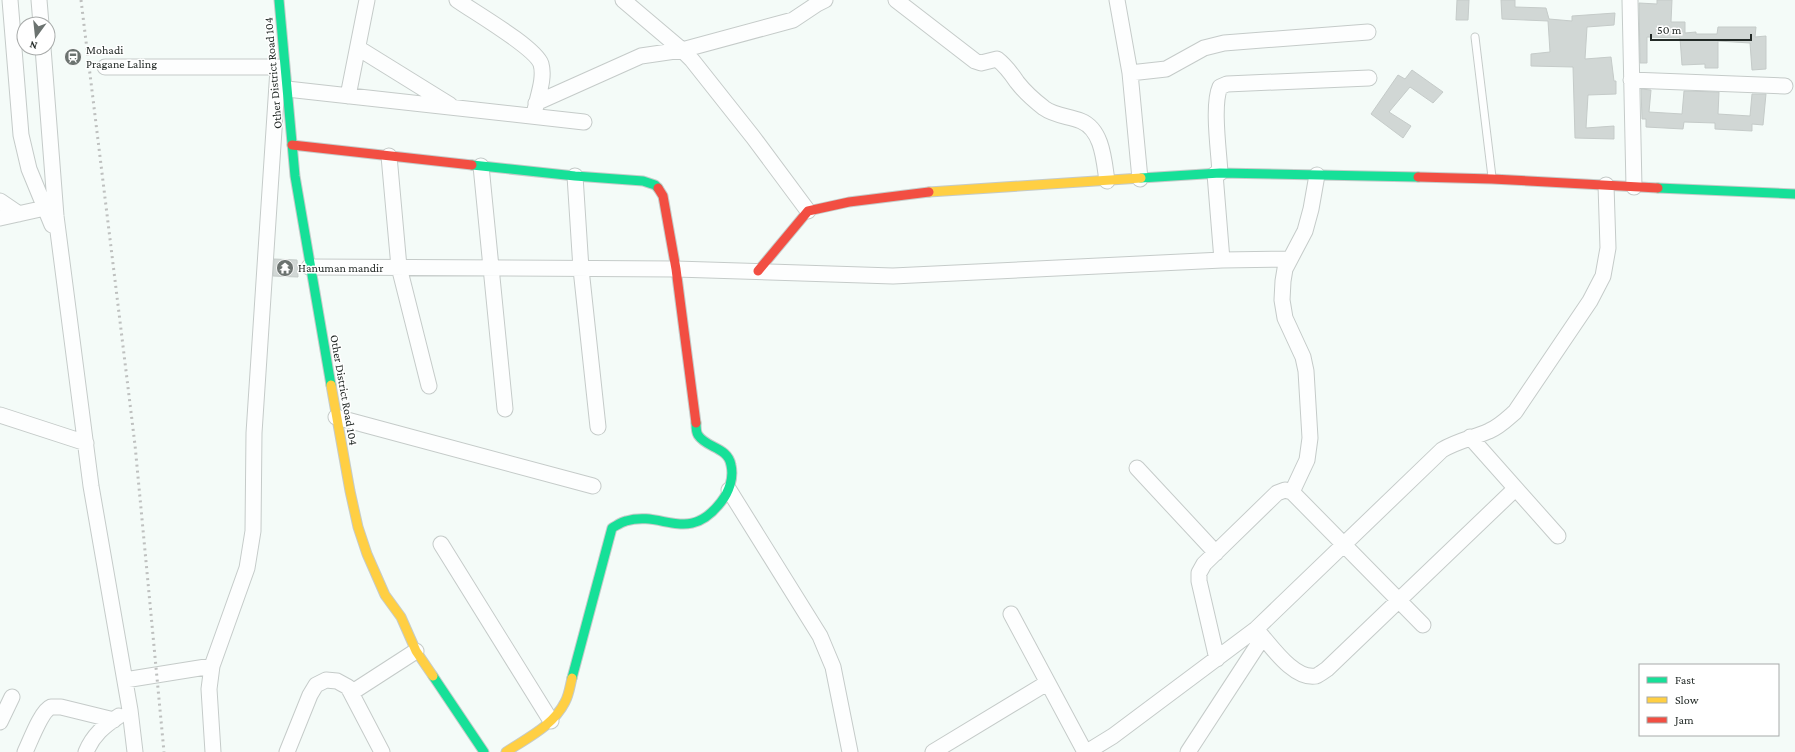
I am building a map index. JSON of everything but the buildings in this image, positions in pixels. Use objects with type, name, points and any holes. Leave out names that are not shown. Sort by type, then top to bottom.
[{"type":"street","points":[[10,0],[21,135],[29,169],[60,245]]},
{"type":"street","points":[[39,0],[40,16]]},
{"type":"street","name":"Other District Road 104","points":[[279,0],[295,176],[309,267],[336,417],[358,527],[367,554],[385,595],[401,617],[416,651],[483,752]]},
{"type":"street","points":[[348,96],[367,0]]},
{"type":"street","points":[[457,0],[537,57],[542,76],[535,110]]},
{"type":"street","points":[[623,0],[682,50],[697,66],[753,137],[808,211]]},
{"type":"street","points":[[535,110],[641,56],[682,50],[793,20],[825,0]]},
{"type":"street","points":[[896,0],[975,61],[981,62],[997,59],[1006,65],[1018,83],[1044,108],[1054,114],[1082,122],[1090,126],[1103,152],[1107,181]]},
{"type":"street","points":[[1117,0],[1130,73],[1140,179]]},
{"type":"street","points":[[1630,0],[1634,187]]},
{"type":"street","points":[[212,752],[209,690],[212,666],[247,568],[253,530],[254,433],[280,17]]},
{"type":"street","points":[[1130,73],[1166,69],[1204,48],[1224,43],[1368,32]]},
{"type":"street","points":[[358,48],[454,108]]},
{"type":"street","points":[[44,56],[56,216],[92,486],[130,710],[135,752]]},
{"type":"street","points":[[105,67],[278,67]]},
{"type":"street","points":[[1222,260],[1217,174],[1216,106],[1217,93],[1220,87],[1227,84],[1369,78]]},
{"type":"street","points":[[1631,80],[1785,86]]},
{"type":"street","points":[[287,89],[454,108],[535,110],[584,122]]},
{"type":"street","points":[[292,145],[575,176],[643,181],[655,185],[663,196],[676,269],[697,434],[701,441],[723,453],[730,459],[731,479],[729,490],[720,506],[706,518],[694,524],[679,525],[632,520],[620,522],[612,528],[566,701],[561,710],[551,721],[506,752]]},
{"type":"street","points":[[389,156],[399,267],[429,386]]},
{"type":"street","points":[[481,166],[506,409]]},
{"type":"street","points":[[758,271],[808,211],[849,202],[920,193],[1217,174],[1492,179],[1795,194]]},
{"type":"street","points":[[1292,492],[1307,460],[1310,438],[1306,371],[1303,357],[1284,318],[1282,300],[1283,281],[1290,259],[1305,231],[1311,209],[1317,175]]},
{"type":"street","points":[[575,176],[581,269],[598,427]]},
{"type":"street","points":[[1188,752],[1260,633],[1345,544],[1442,450],[1454,442],[1490,431],[1501,425],[1515,412],[1590,301],[1603,276],[1608,248],[1606,185]]},
{"type":"street","points":[[0,201],[19,214]]},
{"type":"street","points":[[0,218],[45,208]]},
{"type":"street","points":[[309,267],[676,269],[892,276],[1222,260],[1290,259]]},
{"type":"street","points":[[0,415],[86,443]]},
{"type":"street","points":[[336,417],[593,486]]},
{"type":"street","points":[[1470,437],[1515,490],[1558,536]]},
{"type":"street","points":[[1137,468],[1216,553]]},
{"type":"street","points":[[729,490],[820,636],[833,667],[850,752]]},
{"type":"street","points":[[1217,659],[1199,581],[1200,573],[1204,564],[1277,493],[1285,490],[1292,492],[1345,544],[1423,625]]},
{"type":"street","points":[[1260,633],[1288,666],[1303,674],[1317,676],[1327,670],[1398,599],[1515,490]]},
{"type":"street","points":[[441,544],[551,721]]},
{"type":"street","points":[[1011,614],[1086,752],[1113,736],[1217,659],[1260,633]]},
{"type":"street","points":[[352,694],[416,651]]},
{"type":"street","points":[[125,680],[212,666]]},
{"type":"street","points":[[287,752],[310,695],[316,685],[326,680],[337,681],[348,687],[382,752]]},
{"type":"street","points":[[933,752],[1048,683]]},
{"type":"street","points":[[0,722],[12,697]]},
{"type":"street","points":[[25,752],[46,710],[52,707],[61,707],[114,720]]},
{"type":"street","points":[[86,752],[90,742],[100,730],[130,710]]},
{"type":"lane","points":[[1475,37],[1492,179]]},
{"type":"railway","points":[[81,0],[135,445],[164,752]]},
{"type":"traffic: fast","points":[[279,0],[295,176],[331,385]]},
{"type":"traffic: fast","points":[[472,165],[575,176],[643,181],[655,185],[658,188]]},
{"type":"traffic: fast","points":[[1141,178],[1220,173],[1418,177]]},
{"type":"traffic: fast","points":[[1658,188],[1795,194]]},
{"type":"traffic: fast","points":[[572,678],[612,528],[620,523],[639,519],[652,519],[675,524],[697,522],[709,515],[726,494],[732,475],[729,459],[721,451],[706,443],[698,435],[696,423]]},
{"type":"traffic: fast","points":[[433,676],[484,752]]},
{"type":"traffic: slow","points":[[929,192],[1141,178]]},
{"type":"traffic: slow","points":[[331,385],[350,491],[358,527],[367,554],[385,595],[401,617],[416,651],[433,676]]},
{"type":"traffic: slow","points":[[506,752],[539,731],[554,718],[566,699],[572,678]]},
{"type":"traffic: jam","points":[[292,145],[472,165]]},
{"type":"traffic: jam","points":[[1418,177],[1492,179],[1658,188]]},
{"type":"traffic: jam","points":[[658,188],[663,196],[676,269],[696,423]]},
{"type":"traffic: jam","points":[[758,271],[808,211],[849,202],[929,192]]},
{"type":"place","name":"Mohadi Pragane Laling","points":[[73,57]]},
{"type":"place","name":"Hanuman mandir","points":[[285,268]]}]
